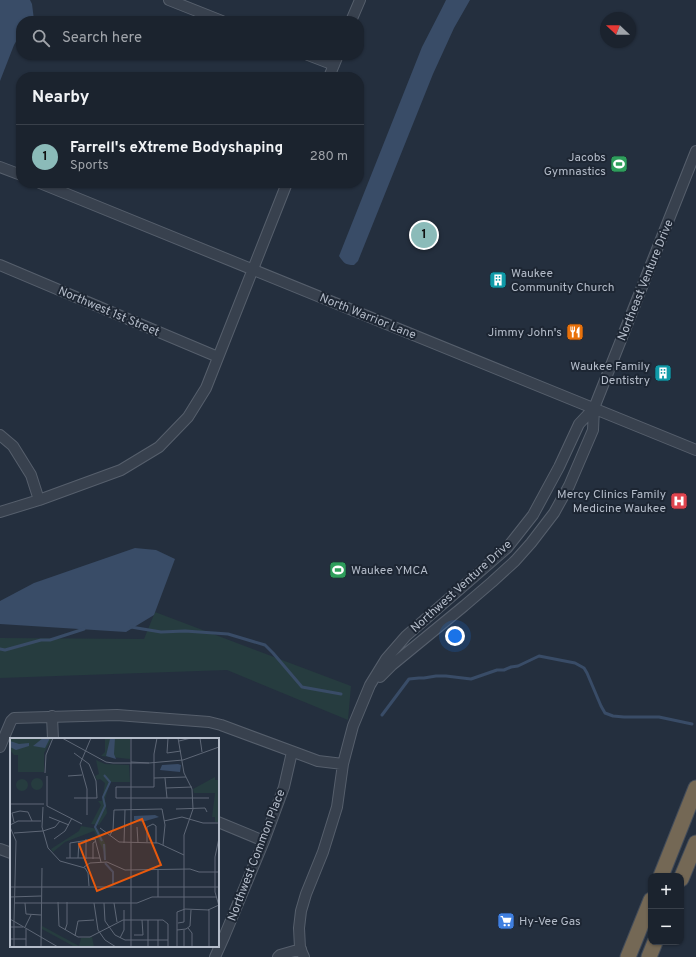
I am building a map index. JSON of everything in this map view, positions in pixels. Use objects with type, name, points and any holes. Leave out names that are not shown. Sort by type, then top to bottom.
[{"type":"highway","points":[[662,873],[696,788]]},
{"type":"highway","points":[[684,873],[696,843]]},
{"type":"highway","points":[[628,957],[648,907]]},
{"type":"highway","points":[[649,957],[654,945]]},
{"type":"street","points":[[170,0],[210,16]]},
{"type":"street","points":[[353,16],[360,0]]},
{"type":"street","points":[[321,60],[334,65]]},
{"type":"street","points":[[331,72],[336,60]]},
{"type":"street","name":"Northeast Venture Drive","points":[[594,408],[696,151]]},
{"type":"street","points":[[0,167],[16,173]]},
{"type":"street","name":"North Warrior Lane","points":[[52,188],[696,450]]},
{"type":"street","points":[[0,512],[39,500],[121,470],[158,448],[188,417],[206,388],[285,188]]},
{"type":"street","name":"Northwest 1st Street","points":[[0,265],[218,357]]},
{"type":"street","name":"Northwest Venture Drive","points":[[303,953],[299,928],[300,911],[323,852],[337,807],[343,764],[353,726],[370,685],[386,659],[406,636],[507,548],[533,515],[559,466],[578,424],[594,408]]},
{"type":"street","name":"Northwest Venture Drive","points":[[370,685],[492,582],[515,561],[531,543],[554,512],[569,486],[593,430],[594,408]]},
{"type":"street","points":[[0,435],[13,446],[31,475],[39,500]]},
{"type":"street","points":[[0,747],[11,721],[14,718],[117,715],[221,724],[318,761],[343,764]]},
{"type":"street","points":[[52,716],[53,738]]},
{"type":"street","name":"Northwest Common Place","points":[[221,936],[264,841],[284,787],[292,752]]},
{"type":"street","points":[[219,822],[264,841]]},
{"type":"street","points":[[0,849],[10,853]]},
{"type":"street","name":"Northwest Common Place","points":[[215,957],[218,947]]},
{"type":"street","points":[[278,957],[280,955],[303,953]]},
{"type":"green space","points":[[155,612],[351,686],[348,720],[227,670],[0,678],[0,638],[144,639]]},
{"type":"water","points":[[0,0],[30,0],[34,16],[16,16],[16,42],[0,81]]},
{"type":"water","points":[[446,0],[470,0],[454,28],[433,74],[358,261],[354,265],[349,265],[339,256],[422,47]]},
{"type":"water","points":[[135,548],[156,550],[175,559],[154,615],[126,632],[0,624],[0,601],[34,583]]},
{"type":"waterway","points":[[131,627],[161,632],[185,631],[228,634],[265,645],[302,687],[341,694]]},
{"type":"waterway","points":[[0,649],[5,650],[41,640],[50,640],[84,629]]},
{"type":"waterway","points":[[382,715],[409,679],[436,676],[471,679],[497,670],[504,670],[518,666],[539,656],[575,663],[584,668],[605,713],[613,716],[624,717],[659,717],[692,724]]},
{"type":"place","name":"Jacobs Gymnastics","points":[[619,164]]},
{"type":"place","name":"Farrell's eXtreme Bodyshaping","points":[[424,235]]},
{"type":"place","name":"Waukee Community Church","points":[[498,280]]},
{"type":"place","name":"Jimmy John's","points":[[575,332]]},
{"type":"place","name":"Waukee Family Dentistry","points":[[663,373]]},
{"type":"place","name":"Mercy Clinics Family Medicine Waukee","points":[[679,501]]},
{"type":"place","name":"Waukee YMCA","points":[[338,570]]},
{"type":"place","name":"Hy-Vee Gas","points":[[506,921]]}]
